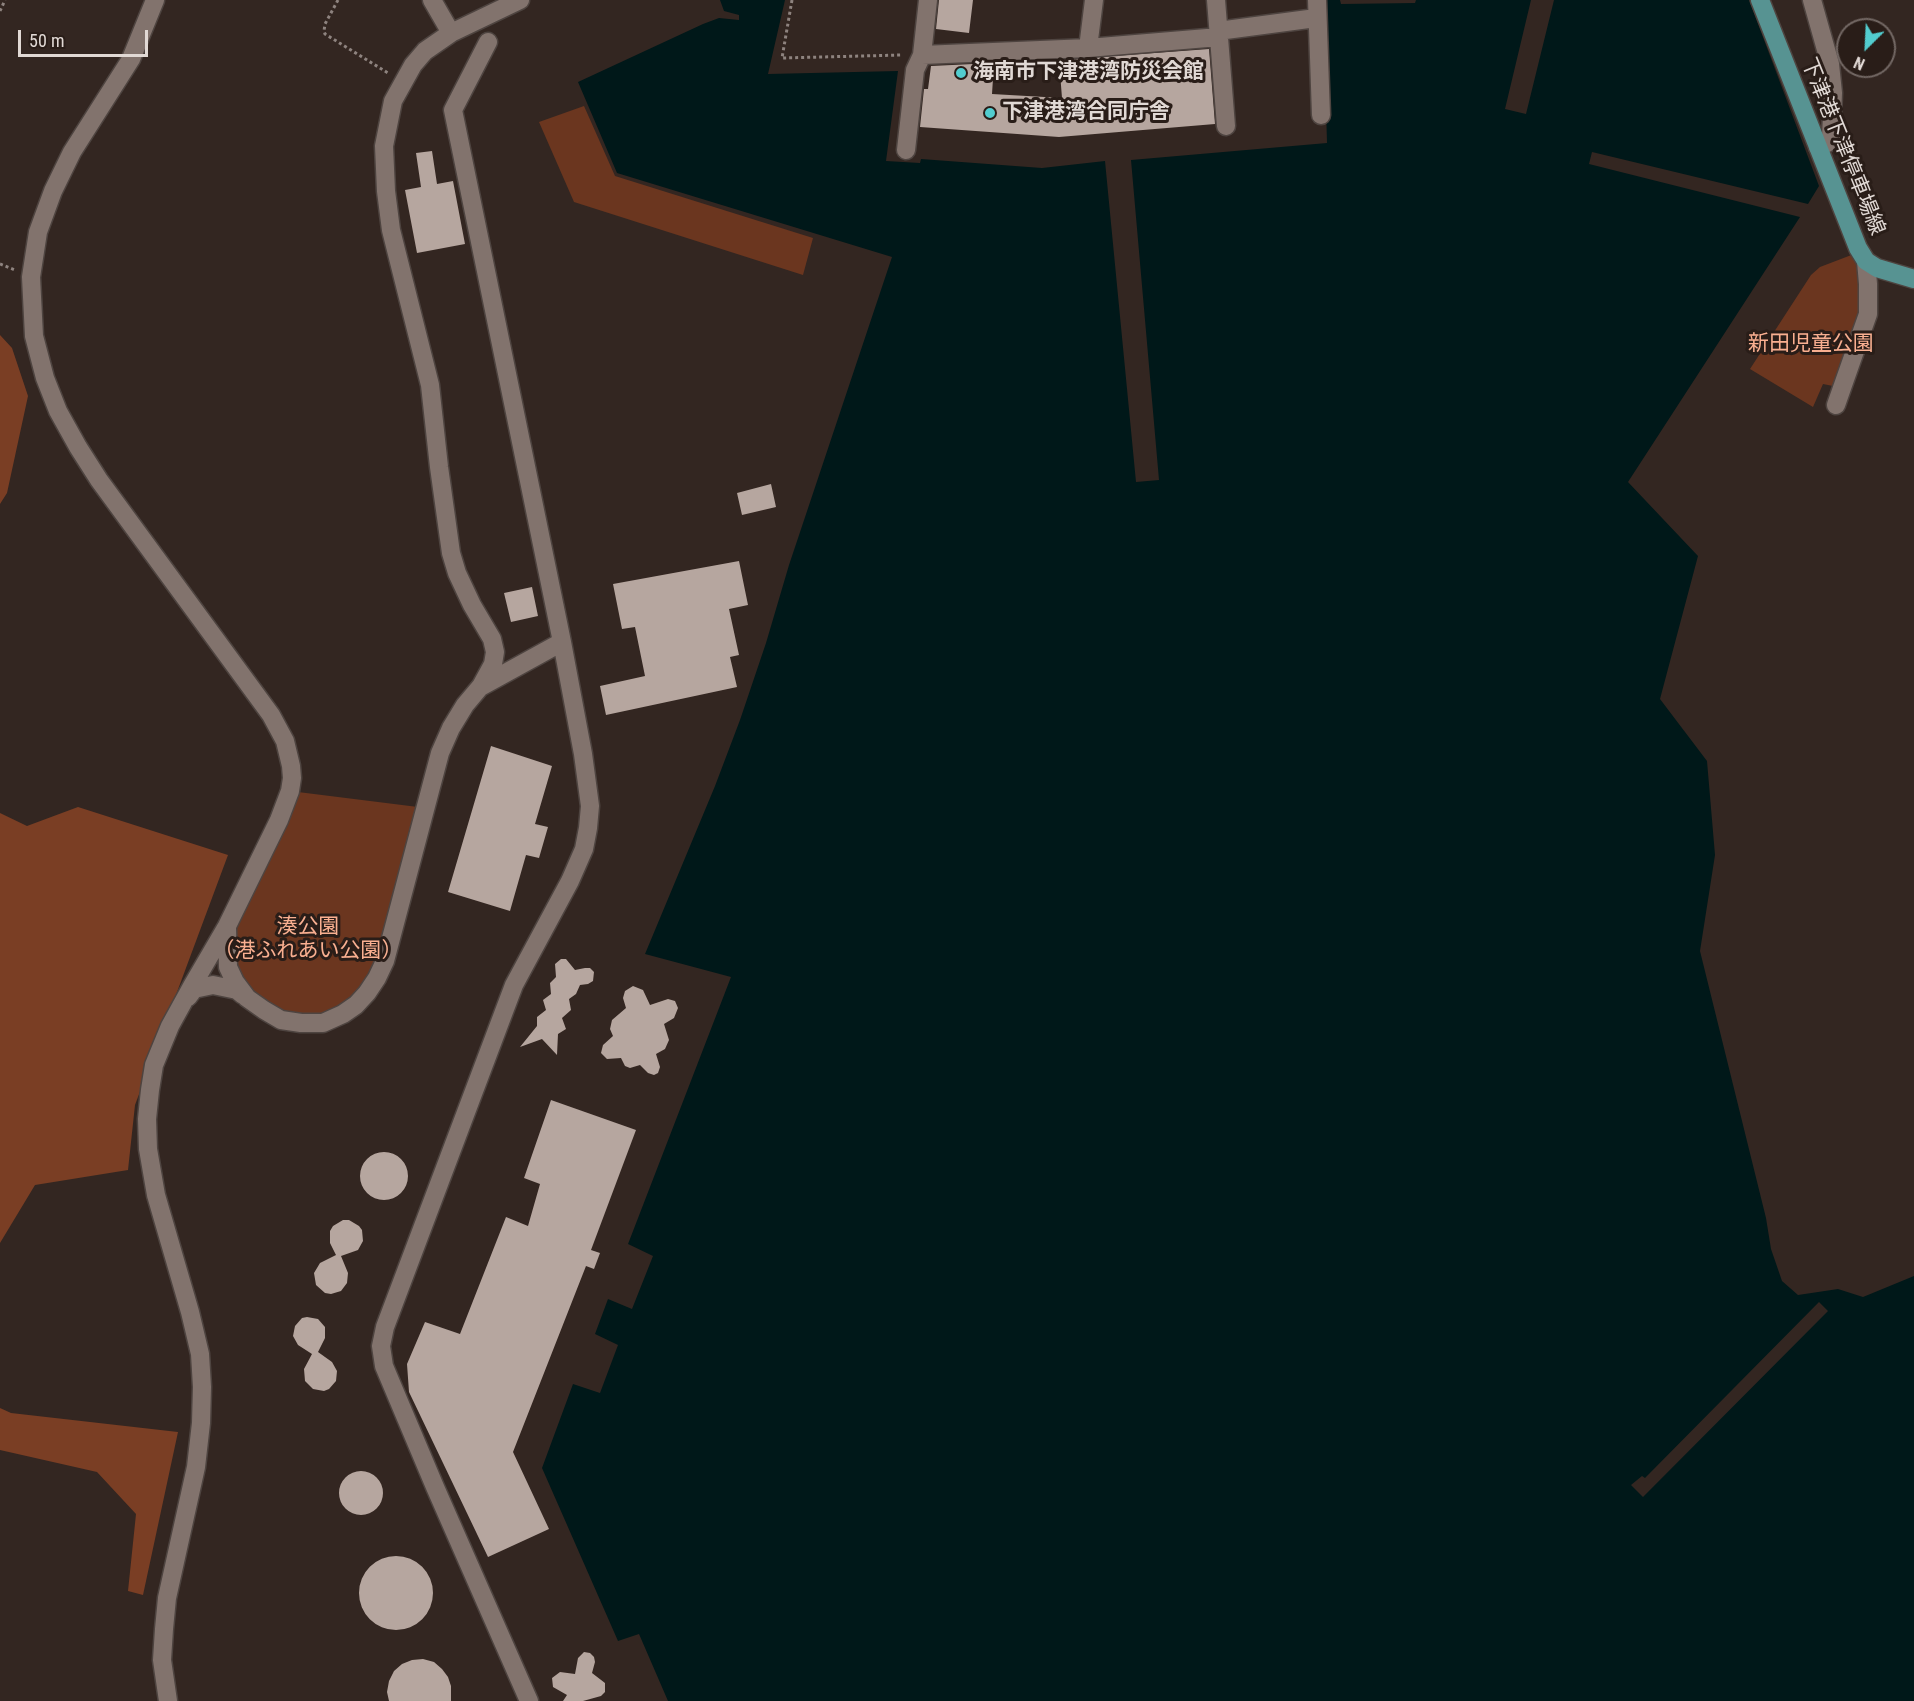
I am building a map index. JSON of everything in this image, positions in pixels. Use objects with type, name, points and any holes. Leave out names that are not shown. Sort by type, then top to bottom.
[{"type":"main road","name":"下津港下津停車場線","points":[[1760,0],[1858,248],[1866,261],[1877,268],[1914,279]]},
{"type":"street","points":[[155,0],[131,59],[72,152],[53,191],[38,232],[31,278],[34,336],[45,378],[58,411],[78,447],[99,480],[254,689],[285,741],[291,766],[290,791],[279,820],[227,926],[170,1026],[154,1065],[147,1119],[148,1149],[200,1354],[202,1387],[196,1467],[167,1598],[162,1660],[168,1701]]},
{"type":"street","points":[[432,0],[451,33]]},
{"type":"street","points":[[182,1003],[194,989],[213,985],[237,990],[281,1020],[301,1023],[323,1023],[356,1005],[377,978],[385,961],[440,753],[451,728],[494,664],[495,652],[492,639],[472,605],[457,573],[451,553],[430,385],[401,274],[389,210],[384,146],[393,101],[402,82],[425,51],[451,33],[520,0]]},
{"type":"street","points":[[906,150],[915,70],[922,55],[928,0]]},
{"type":"street","points":[[1088,48],[1094,0]]},
{"type":"street","points":[[1216,0],[1226,126]]},
{"type":"street","points":[[1317,0],[1321,115]]},
{"type":"street","points":[[1812,0],[1829,56],[1833,93],[1831,138],[1827,143],[1818,147]]},
{"type":"street","points":[[922,55],[1088,48],[1218,34],[1316,18]]},
{"type":"street","points":[[488,42],[453,110],[562,642],[583,754],[590,806],[584,849],[570,881],[514,985],[385,1327],[381,1346],[384,1366],[529,1701]]},
{"type":"street","points":[[1836,405],[1868,314],[1866,261]]},
{"type":"street","points":[[481,686],[562,642]]},
{"type":"street","points":[[227,926],[228,967],[235,982],[247,998]]},
{"type":"path","points":[[0,11],[5,0]]},
{"type":"path","points":[[338,0],[325,24],[326,34],[402,82]]},
{"type":"path","points":[[792,0],[782,58],[922,55]]},
{"type":"green space","points":[[584,106],[615,176],[813,238],[803,275],[574,202],[539,122]]},
{"type":"green space","name":"新田児童公園","points":[[1854,254],[1861,271],[1864,297],[1838,387],[1823,384],[1813,407],[1750,369],[1811,275],[1820,267]]},
{"type":"green space","name":"湊公園 （港ふれあい公園）","points":[[290,791],[426,808],[377,978],[323,1023],[264,1010],[227,952],[251,876]]},
{"type":"shaded area","points":[[0,335],[12,348],[28,396],[7,493],[0,504]]},
{"type":"shaded area","points":[[78,807],[228,855],[135,1105],[128,1170],[35,1185],[0,1243],[0,813],[27,826]]},
{"type":"shaded area","points":[[0,1408],[11,1413],[178,1432],[143,1595],[128,1591],[136,1514],[97,1472],[0,1450]]},
{"type":"water","points":[[720,0],[785,0],[768,74],[898,71],[886,161],[920,163],[921,159],[1042,168],[1105,161],[1136,482],[1159,480],[1131,160],[1327,143],[1323,0],[1340,0],[1341,4],[1415,3],[1416,0],[1531,0],[1505,109],[1526,114],[1554,0],[1749,0],[1819,186],[1808,204],[1592,152],[1589,164],[1800,217],[1628,482],[1698,556],[1660,699],[1707,761],[1715,855],[1700,951],[1766,1218],[1771,1249],[1782,1281],[1798,1295],[1838,1289],[1863,1297],[1914,1276],[1914,1701],[668,1701],[639,1634],[618,1641],[542,1468],[573,1384],[600,1393],[618,1345],[595,1334],[608,1299],[632,1309],[653,1256],[628,1244],[731,977],[645,954],[740,720],[892,257],[617,173],[578,82],[703,24],[719,18],[739,20],[739,15],[724,11]]},
{"type":"pier","points":[[1819,1302],[1828,1311],[1643,1497],[1631,1485],[1642,1476],[1645,1478]]},
{"type":"building","points":[[939,0],[973,0],[969,33],[936,29]]},
{"type":"building","points":[[1209,49],[1215,124],[1059,137],[920,127],[924,89],[928,89],[931,66],[994,63],[992,94],[1062,98],[1059,60]]},
{"type":"building","points":[[432,151],[437,184],[453,181],[465,244],[417,253],[405,190],[421,187],[416,153]]},
{"type":"building","points":[[771,484],[776,507],[742,515],[737,493]]},
{"type":"building","points":[[739,561],[748,605],[729,609],[739,655],[730,657],[737,687],[606,715],[600,686],[645,676],[635,627],[622,629],[613,584]]},
{"type":"building","points":[[532,587],[538,616],[511,622],[504,593]]},
{"type":"building","points":[[491,746],[552,766],[535,824],[548,827],[539,858],[526,855],[510,911],[448,892]]},
{"type":"building","points":[[561,959],[566,959],[575,970],[590,968],[594,972],[593,981],[580,985],[576,994],[569,999],[571,1010],[562,1018],[566,1029],[558,1034],[557,1055],[542,1039],[520,1047],[537,1026],[537,1017],[546,1010],[543,1000],[551,994],[550,983],[556,977],[555,964]]},
{"type":"building","points":[[633,986],[643,990],[650,1005],[668,999],[675,1001],[678,1008],[674,1018],[664,1024],[669,1040],[665,1049],[656,1054],[660,1067],[658,1073],[654,1075],[648,1073],[640,1065],[630,1068],[625,1066],[621,1058],[607,1059],[601,1053],[603,1045],[613,1036],[610,1029],[612,1020],[626,1008],[623,998],[625,991]]},
{"type":"building","points":[[551,1100],[636,1130],[591,1250],[600,1253],[594,1269],[586,1266],[513,1452],[549,1529],[488,1557],[409,1392],[407,1364],[425,1322],[460,1334],[506,1217],[528,1226],[540,1184],[524,1178]]},
{"type":"building","points":[[379,1152],[389,1152],[401,1159],[408,1171],[408,1181],[401,1193],[389,1200],[379,1200],[364,1189],[360,1181],[360,1171],[371,1156]]},
{"type":"building","points":[[343,1220],[349,1220],[359,1226],[362,1230],[363,1241],[358,1250],[341,1256],[348,1273],[347,1283],[341,1291],[325,1293],[316,1285],[314,1273],[320,1263],[336,1255],[330,1243],[330,1231],[333,1226]]},
{"type":"building","points":[[302,1318],[318,1319],[325,1327],[325,1338],[318,1352],[332,1362],[337,1371],[336,1381],[324,1391],[313,1389],[305,1381],[304,1369],[312,1354],[298,1345],[293,1336],[295,1326]]},
{"type":"building","points":[[361,1471],[370,1472],[377,1477],[382,1484],[382,1502],[377,1509],[370,1514],[361,1515],[352,1514],[345,1509],[340,1502],[339,1493],[340,1484],[345,1477],[352,1472]]},
{"type":"building","points":[[396,1556],[410,1559],[422,1567],[430,1579],[433,1593],[430,1607],[422,1619],[410,1627],[396,1630],[382,1627],[370,1619],[362,1607],[359,1593],[362,1579],[370,1567],[382,1559]]},
{"type":"building","points":[[584,1652],[594,1657],[592,1673],[605,1683],[605,1692],[601,1696],[583,1701],[563,1701],[567,1695],[553,1687],[552,1678],[560,1672],[575,1674],[578,1658]]},
{"type":"building","points":[[423,1659],[434,1662],[448,1677],[451,1686],[451,1701],[389,1701],[387,1692],[394,1671],[402,1664]]},
{"type":"place","name":"海南市下津港湾防災会館","points":[[961,73]]},
{"type":"place","name":"下津港湾合同庁舎","points":[[990,113]]}]
